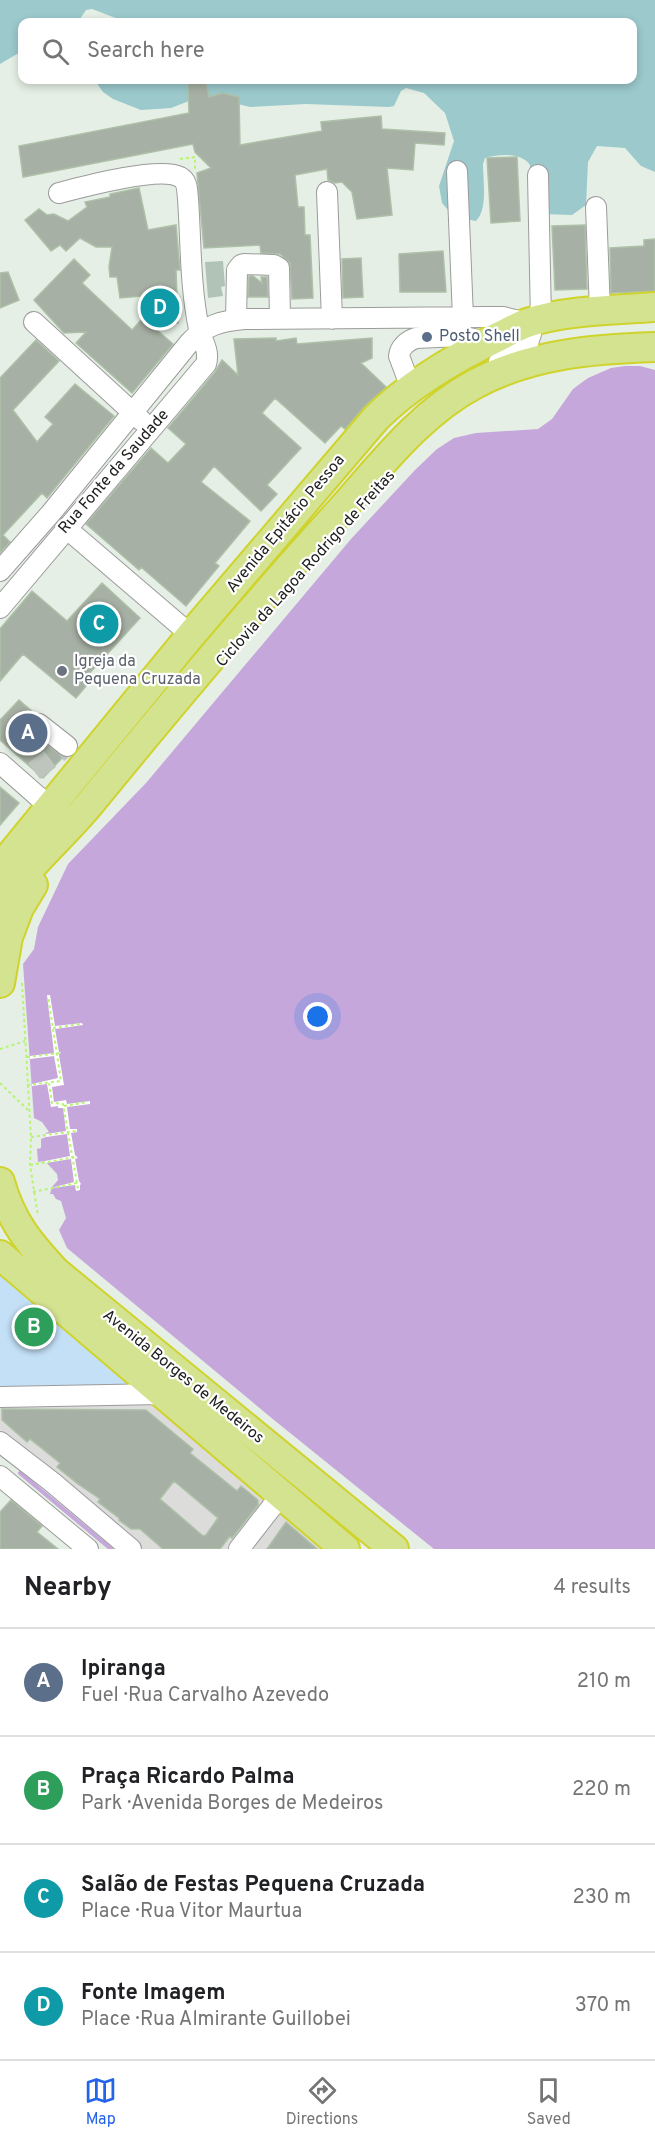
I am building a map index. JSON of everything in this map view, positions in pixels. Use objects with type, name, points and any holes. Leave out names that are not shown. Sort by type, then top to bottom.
[{"type":"highway","name":"Avenida Epitácio Pessoa","points":[[0,868],[51,807],[72,753],[191,635],[391,403],[411,388],[487,342],[534,321],[600,311],[655,307]]},
{"type":"highway","name":"Avenida Epitácio Pessoa","points":[[0,907],[14,886],[79,817],[272,586],[394,450],[430,416],[474,384],[532,362],[568,353],[599,349],[655,347]]},
{"type":"highway","points":[[11,978],[8,937],[20,908],[39,874],[79,817]]},
{"type":"highway","name":"Avenida Borges de Medeiros","points":[[0,1182],[6,1203],[17,1226],[56,1272],[394,1549]]},
{"type":"highway","name":"Avenida Borges de Medeiros","points":[[0,1255],[345,1549]]},
{"type":"street","points":[[457,171],[466,324],[487,342]]},
{"type":"street","points":[[59,194],[122,178],[168,175],[179,176],[183,179],[188,199],[195,303],[200,332]]},
{"type":"street","points":[[430,416],[441,399],[454,386],[513,356],[527,346],[534,321],[537,175]]},
{"type":"street","points":[[327,192],[332,319]]},
{"type":"street","points":[[596,207],[600,311]]},
{"type":"street","points":[[236,320],[237,270],[244,264],[274,265],[279,268],[280,319]]},
{"type":"street","name":"Rua Fonte da Saudade","points":[[0,571],[200,332],[218,323],[236,320],[396,318],[466,324],[503,317],[534,321]]},
{"type":"street","points":[[396,318],[416,338]]},
{"type":"street","points":[[34,322],[151,429]]},
{"type":"street","points":[[411,388],[399,356],[404,345],[416,338],[466,324]]},
{"type":"street","name":"Rua Fonte da Saudade","points":[[2,599],[206,364],[207,350],[200,332]]},
{"type":"street","points":[[66,528],[191,635]]},
{"type":"street","points":[[39,724],[72,753]]},
{"type":"street","points":[[0,763],[29,777],[51,807]]},
{"type":"street","points":[[0,1397],[162,1394]]},
{"type":"street","points":[[2,1446],[52,1482],[131,1549]]},
{"type":"street","points":[[0,1476],[88,1549]]},
{"type":"street","points":[[239,1549],[281,1495]]},
{"type":"path","points":[[172,160],[195,157],[196,180]]},
{"type":"path","points":[[11,978],[25,1041],[31,1137],[30,1165],[39,1220]]},
{"type":"path","points":[[27,1085],[61,1081],[48,996]]},
{"type":"path","points":[[53,1028],[80,1024]]},
{"type":"path","points":[[0,1049],[25,1041]]},
{"type":"path","points":[[26,1057],[58,1054]]},
{"type":"path","points":[[0,1083],[29,1112]]},
{"type":"path","points":[[49,1083],[54,1104],[62,1103],[64,1106],[88,1102]]},
{"type":"path","points":[[64,1106],[78,1189]]},
{"type":"path","points":[[31,1137],[76,1131]]},
{"type":"path","points":[[30,1165],[74,1157]]},
{"type":"path","points":[[33,1192],[77,1183]]},
{"type":"shaded area","points":[[0,0],[655,0],[655,172],[641,166],[625,148],[597,146],[588,162],[586,205],[572,215],[543,214],[532,197],[529,185],[530,165],[526,161],[509,155],[485,158],[482,209],[476,221],[454,217],[442,203],[439,186],[454,141],[445,113],[424,93],[406,88],[401,91],[394,106],[389,107],[306,104],[250,107],[226,101],[189,101],[171,108],[141,110],[113,99],[103,92],[97,84],[637,84],[637,18],[116,18],[92,9],[86,10],[81,18],[18,18],[18,54],[0,64]]},
{"type":"shaded area","points":[[223,261],[225,286],[221,287],[223,296],[208,298],[205,262]]},
{"type":"shaded area","points":[[640,366],[655,370],[655,1549],[434,1549],[67,1248],[59,1230],[66,1218],[61,1201],[50,1194],[58,1180],[57,1174],[45,1161],[38,1162],[37,1149],[41,1148],[41,1139],[49,1132],[42,1122],[34,1118],[23,964],[34,949],[38,927],[68,864],[146,783],[351,539],[415,470],[437,449],[454,438],[476,433],[538,429],[552,419],[573,389],[588,378],[611,368]]},
{"type":"shaded area","points":[[0,1268],[137,1386],[0,1386]]},
{"type":"shaded area","points":[[0,1401],[158,1404],[271,1494],[227,1549],[142,1549],[0,1430]]},
{"type":"shaded area","points":[[283,1504],[336,1549],[248,1549]]},
{"type":"pier","points":[[47,995],[50,995],[55,1026],[82,1023],[83,1025],[55,1029],[59,1052],[61,1052],[59,1055],[64,1085],[52,1087],[54,1102],[66,1100],[67,1104],[90,1101],[90,1104],[67,1107],[70,1129],[77,1129],[77,1132],[71,1133],[75,1155],[78,1158],[75,1159],[81,1184],[80,1190],[76,1191],[75,1185],[51,1188],[74,1182],[71,1159],[46,1163],[45,1161],[70,1156],[67,1134],[46,1137],[46,1134],[66,1131],[63,1108],[51,1107],[47,1084],[32,1086],[32,1084],[58,1078],[54,1056],[30,1059],[30,1056],[54,1053]]},
{"type":"building","points":[[188,84],[207,84],[209,97],[223,93],[239,97],[240,145],[322,131],[321,122],[381,116],[382,129],[445,133],[444,145],[415,143],[413,170],[387,168],[392,215],[357,219],[352,192],[342,182],[335,183],[328,180],[327,169],[295,175],[298,207],[304,207],[305,235],[310,235],[313,298],[292,299],[290,263],[280,254],[261,253],[260,245],[204,248],[197,173],[211,168],[195,152],[193,144],[23,177],[19,146],[189,113]]},
{"type":"building","points":[[517,157],[520,221],[491,223],[487,158]]},
{"type":"building","points":[[139,188],[148,230],[176,225],[180,270],[176,270],[178,323],[150,324],[173,344],[132,393],[76,343],[86,332],[64,333],[34,300],[74,259],[90,275],[82,283],[132,330],[143,318],[142,296],[120,298],[117,277],[110,277],[112,247],[96,247],[80,238],[66,251],[60,245],[51,251],[25,220],[39,209],[47,215],[54,214],[68,221],[87,207],[85,202]]},
{"type":"building","points":[[585,225],[587,289],[555,290],[552,226]]},
{"type":"building","points":[[655,239],[655,291],[611,293],[610,248],[644,246],[644,240]]},
{"type":"building","points":[[443,251],[446,292],[400,292],[399,254]]},
{"type":"building","points":[[361,258],[363,297],[343,298],[342,259]]},
{"type":"building","points":[[8,272],[19,300],[0,308],[0,273]]},
{"type":"building","points":[[249,276],[253,276],[262,283],[261,277],[267,277],[268,297],[248,297]]},
{"type":"building","points":[[276,338],[276,341],[296,338],[297,344],[372,338],[372,358],[361,363],[386,387],[345,429],[341,426],[325,443],[275,398],[262,413],[301,448],[267,485],[277,494],[261,511],[214,466],[201,482],[250,521],[215,563],[219,566],[186,606],[141,567],[139,570],[86,524],[151,448],[168,463],[186,444],[168,428],[215,372],[222,360],[238,375],[234,339]]},
{"type":"building","points":[[36,340],[59,361],[13,410],[37,442],[53,424],[45,417],[75,384],[114,416],[47,498],[42,493],[3,535],[10,542],[0,553],[0,378]]},
{"type":"building","points":[[102,583],[140,618],[87,676],[91,680],[76,698],[23,654],[0,681],[0,629],[32,591],[67,621]]},
{"type":"building","points":[[19,700],[34,713],[29,717],[27,723],[31,733],[63,757],[43,778],[0,740],[0,720]]},
{"type":"building","points":[[0,787],[19,803],[0,825]]},
{"type":"building","points":[[2,1409],[146,1410],[193,1449],[190,1453],[237,1491],[241,1486],[258,1500],[258,1505],[232,1538],[230,1536],[220,1549],[163,1549],[140,1529],[131,1529],[119,1520],[98,1502],[100,1499],[57,1467],[60,1463],[30,1439],[27,1442],[2,1420]],"holes":[[[174,1481],[218,1518],[203,1536],[160,1499]]]},
{"type":"building","points":[[11,1500],[42,1526],[37,1532],[58,1549],[0,1549],[0,1512]]},
{"type":"building","points":[[286,1522],[317,1549],[267,1549]]},
{"type":"waterway","points":[[20,1473],[111,1549]]},
{"type":"tunnel","points":[[34,771],[62,750]]},
{"type":"place","name":"Fonte Imagem","points":[[160,308]]},
{"type":"place","name":"Posto Shell","points":[[427,337]]},
{"type":"place","name":"Salão de Festas Pequena Cruzada","points":[[99,624]]},
{"type":"place","name":"Igreja da Pequena Cruzada","points":[[62,671]]},
{"type":"place","name":"Ipiranga","points":[[28,733]]},
{"type":"place","name":"Praça Ricardo Palma","points":[[34,1327]]}]
